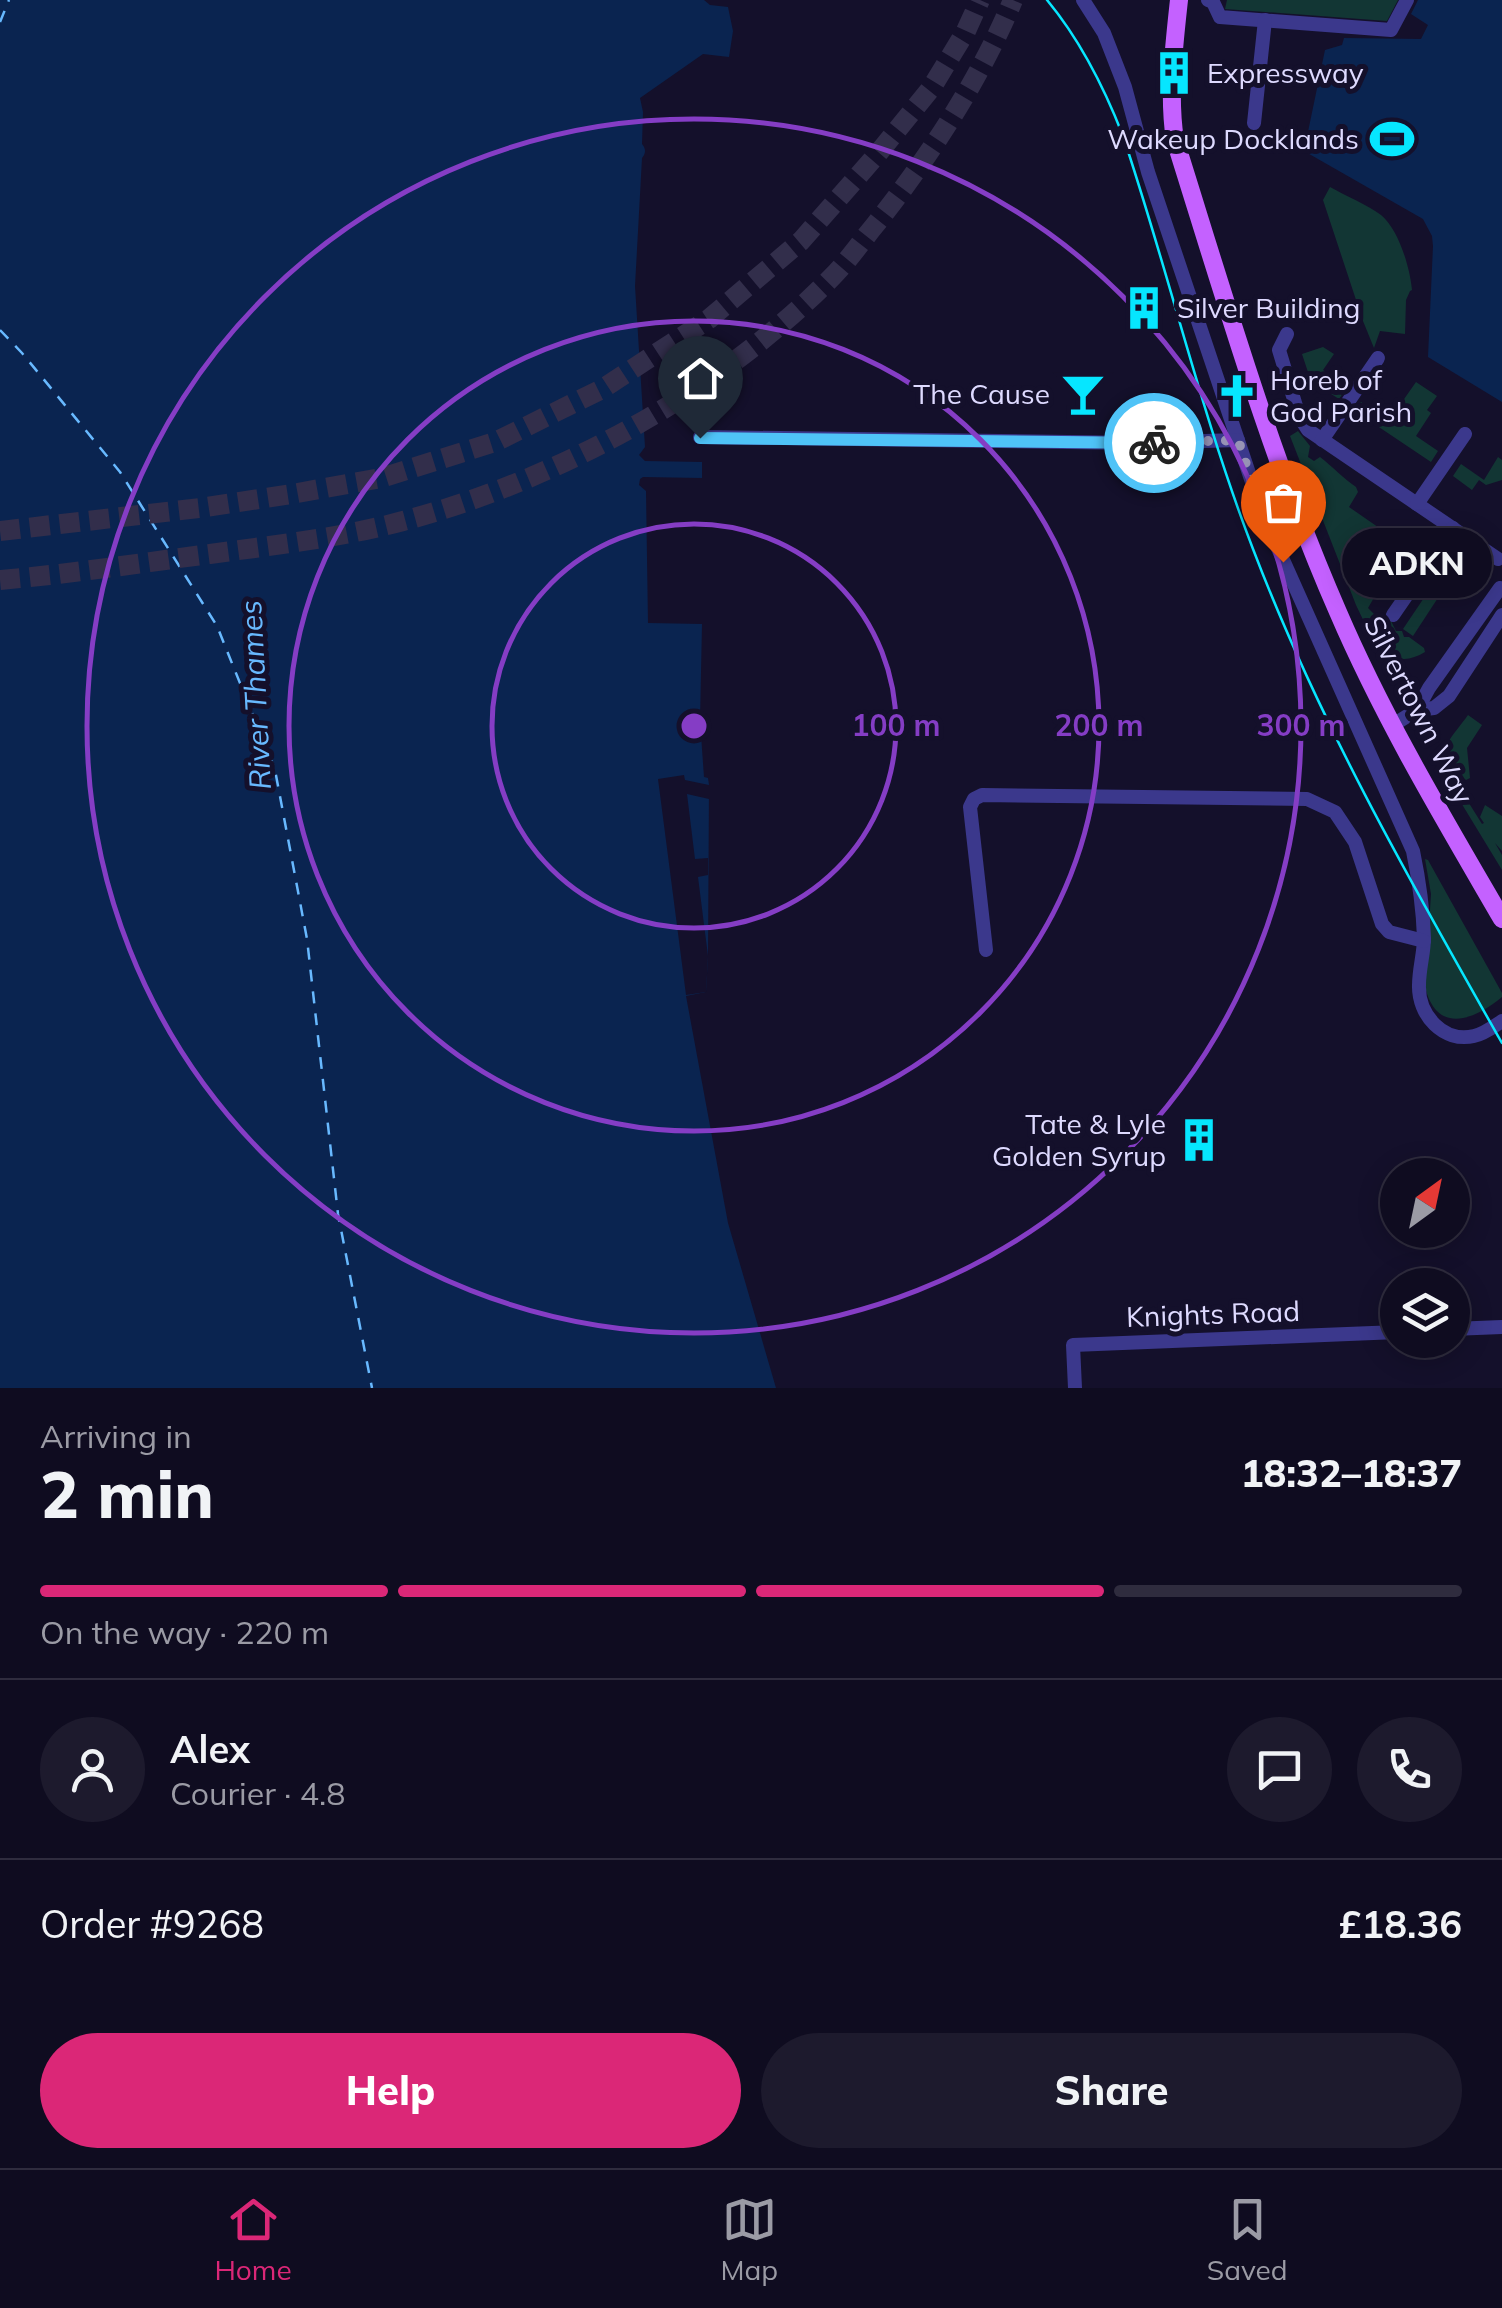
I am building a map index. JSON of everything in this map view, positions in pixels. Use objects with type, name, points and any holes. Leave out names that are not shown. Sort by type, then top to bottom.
[{"type":"main road","name":"Silvertown Way","points":[[1180,0],[1172,104],[1175,140],[1292,498],[1338,612],[1417,772],[1502,919]]},
{"type":"street","points":[[1083,0],[1104,33],[1125,88],[1166,225],[1263,515],[1413,851],[1424,940],[1421,1004],[1435,1026],[1466,1038],[1502,1022]]},
{"type":"street","points":[[1208,0],[1220,17],[1392,30],[1407,0]]},
{"type":"street","points":[[1254,124],[1265,20]]},
{"type":"street","points":[[1287,334],[1279,350],[1308,430],[1500,557],[1494,572],[1501,588],[1417,710]]},
{"type":"street","points":[[1322,440],[1378,358]]},
{"type":"street","points":[[1417,504],[1465,434]]},
{"type":"street","points":[[700,438],[1138,443],[1238,440]]},
{"type":"street","points":[[1394,615],[1452,528]]},
{"type":"street","points":[[1394,725],[1417,710],[1434,708],[1448,696],[1502,615]]},
{"type":"street","points":[[986,950],[970,807],[982,794],[1307,799],[1335,812],[1355,842],[1382,924],[1389,932],[1424,940]]},
{"type":"street","points":[[1470,1328],[1502,1327]]},
{"type":"street","name":"Knights Road","points":[[1076,1388],[1073,1345],[1380,1333]]},
{"type":"green space","points":[[1227,0],[1398,0],[1387,21],[1225,9]]},
{"type":"green space","points":[[1330,187],[1381,215],[1393,230],[1406,261],[1412,290],[1406,300],[1405,334],[1380,331],[1374,348],[1323,200]]},
{"type":"green space","points":[[1323,347],[1334,354],[1323,370],[1347,387],[1339,399],[1311,381],[1302,354]]},
{"type":"green space","points":[[1416,382],[1437,396],[1416,436],[1438,451],[1431,462],[1355,411],[1361,402],[1387,416]]},
{"type":"green space","points":[[1298,431],[1310,446],[1308,457],[1314,461],[1320,457],[1356,487],[1358,492],[1349,507],[1424,559],[1415,573],[1393,559],[1379,579],[1383,582],[1368,608],[1385,624],[1391,621],[1396,631],[1402,631],[1404,637],[1425,652],[1404,659],[1383,650],[1379,653],[1356,605],[1290,436]]},
{"type":"green space","points":[[1498,457],[1502,460],[1502,480],[1486,485],[1479,480],[1472,490],[1453,476],[1461,464],[1484,480]]},
{"type":"green space","points":[[1440,574],[1449,581],[1413,636],[1403,629]]},
{"type":"green space","points":[[1468,715],[1482,725],[1467,748],[1470,778],[1466,780],[1462,776],[1452,778],[1444,752]]},
{"type":"green space","points":[[1462,792],[1482,824],[1480,817],[1485,805],[1502,816],[1502,851],[1495,843],[1502,855],[1502,870],[1460,801]]},
{"type":"green space","points":[[1425,859],[1502,993],[1491,1005],[1468,1017],[1458,1019],[1438,1012],[1425,987],[1431,894]]},
{"type":"water","name":"River Thames","points":[[0,0],[704,0],[710,5],[728,7],[733,31],[729,57],[703,54],[640,98],[645,151],[635,286],[645,447],[639,455],[645,461],[702,462],[702,478],[643,477],[639,485],[646,491],[648,623],[702,624],[700,721],[704,777],[709,785],[708,956],[706,992],[686,996],[728,1223],[776,1388],[0,1388]]},
{"type":"water","points":[[1418,0],[1502,0],[1502,402],[1428,357],[1433,246],[1423,219],[1304,151],[1325,50],[1342,45],[1344,38],[1421,39],[1428,25],[1411,14]]},
{"type":"pier","points":[[684,775],[685,780],[709,785],[709,799],[687,794],[695,859],[708,858],[708,875],[698,877],[708,956],[706,992],[686,995],[658,779]]},
{"type":"ferry route","points":[[0,22],[9,0]]},
{"type":"ferry route","points":[[0,330],[120,472],[217,626],[275,770],[307,939],[338,1214],[372,1388]]},
{"type":"tunnel","points":[[0,531],[200,508],[381,478],[495,442],[602,389],[709,319],[801,241],[932,87],[980,0]]},
{"type":"tunnel","points":[[0,580],[283,544],[379,527],[520,482],[633,427],[739,358],[838,271],[934,145],[985,60],[1013,0]]},
{"type":"tram line","points":[[1047,0],[1091,65],[1123,136],[1217,447],[1279,613],[1368,801],[1502,1043]]},
{"type":"way so far","points":[[1154,443],[1238,440],[1283,562]]},
{"type":"place","name":"Expressway","points":[[1174,73]]},
{"type":"place","name":"Wakeup Docklands","points":[[1392,139]]},
{"type":"place","name":"Silver Building","points":[[1144,308]]},
{"type":"place","name":"The Cause","points":[[1083,394]]},
{"type":"place","name":"Horeb of God Parish","points":[[1237,396]]},
{"type":"place","name":"ADKN","points":[[1283,562]]},
{"type":"place","name":"Tate & Lyle Golden Syrup","points":[[1199,1140]]},
{"type":"route","points":[[700,438],[1154,443]]}]
